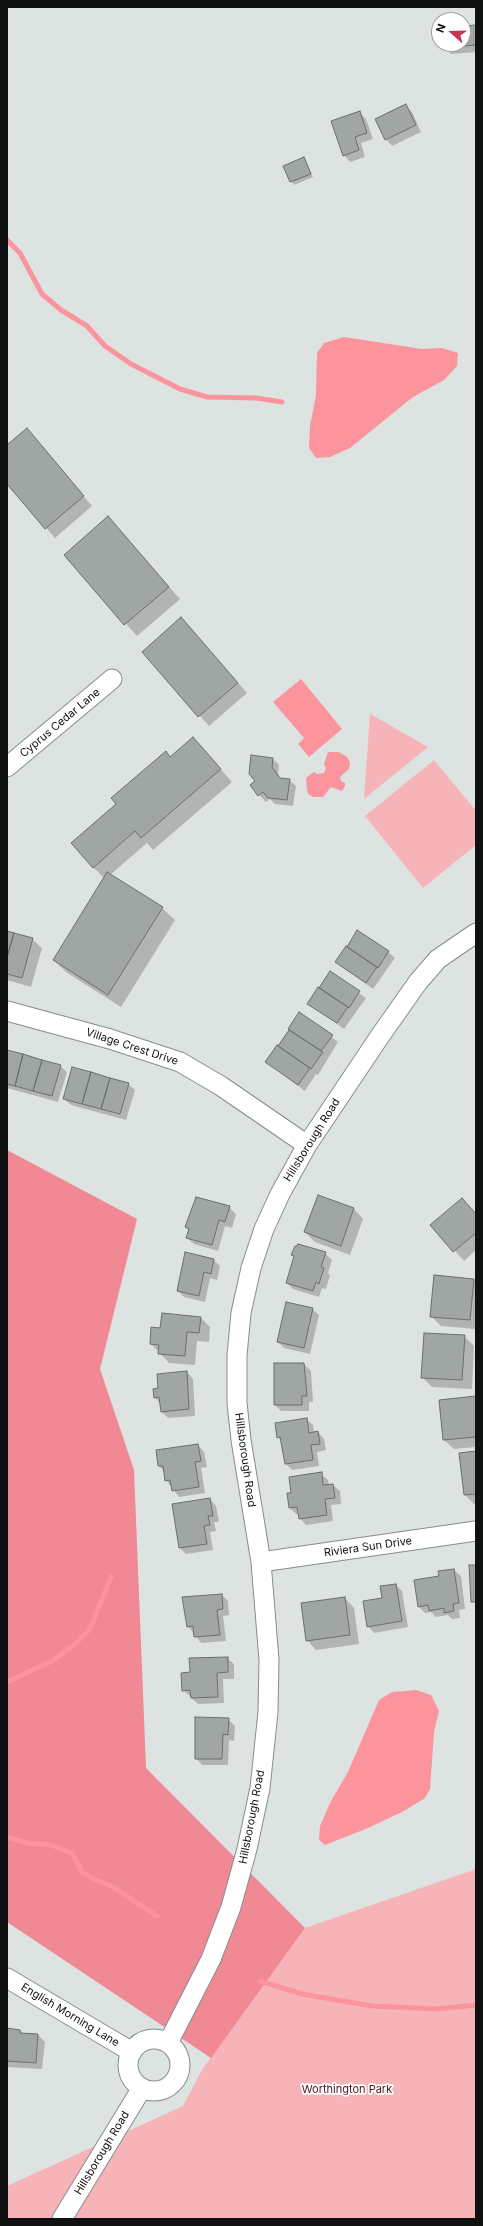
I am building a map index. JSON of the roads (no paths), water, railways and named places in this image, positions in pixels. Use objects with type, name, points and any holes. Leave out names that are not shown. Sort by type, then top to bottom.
[{"type":"street","name":"Cyprus Cedar Lane","points":[[7,767],[112,679]]},
{"type":"street","name":"Hillsborough Road","points":[[168,2043],[211,1959],[231,1907],[247,1849],[260,1788],[268,1712],[269,1660],[261,1562],[241,1440],[237,1403],[237,1355],[241,1313],[251,1268],[264,1229],[280,1194],[307,1145],[418,982],[438,959],[476,933]]},
{"type":"street","name":"Village Crest Drive","points":[[7,1011],[110,1039],[180,1062],[220,1086],[307,1145]]},
{"type":"street","name":"Riviera Sun Drive","points":[[261,1562],[476,1531]]},
{"type":"street","name":"English Morning Lane","points":[[7,1978],[132,2052]]},
{"type":"street","points":[[151,2039],[168,2043],[179,2057],[180,2066],[177,2077],[171,2085],[163,2089],[152,2091],[142,2088],[134,2081],[129,2070],[129,2059],[132,2052],[141,2043],[151,2039]]},
{"type":"street","name":"Hillsborough Road","points":[[62,2219],[142,2088]]},
{"type":"waterway","points":[[7,240],[20,253],[42,294],[61,310],[87,326],[105,346],[131,364],[180,389],[207,397],[256,398],[282,402]]},
{"type":"waterway","points":[[7,1682],[52,1661],[73,1646],[90,1629],[111,1577]]},
{"type":"waterway","points":[[7,1837],[28,1843],[51,1845],[72,1853],[82,1872],[113,1887],[157,1916]]},
{"type":"waterway","points":[[260,1981],[302,1994],[372,2006],[437,2009],[476,2005]]},
{"type":"park label","name":"Worthington Park","points":[[347,2090]]}]
